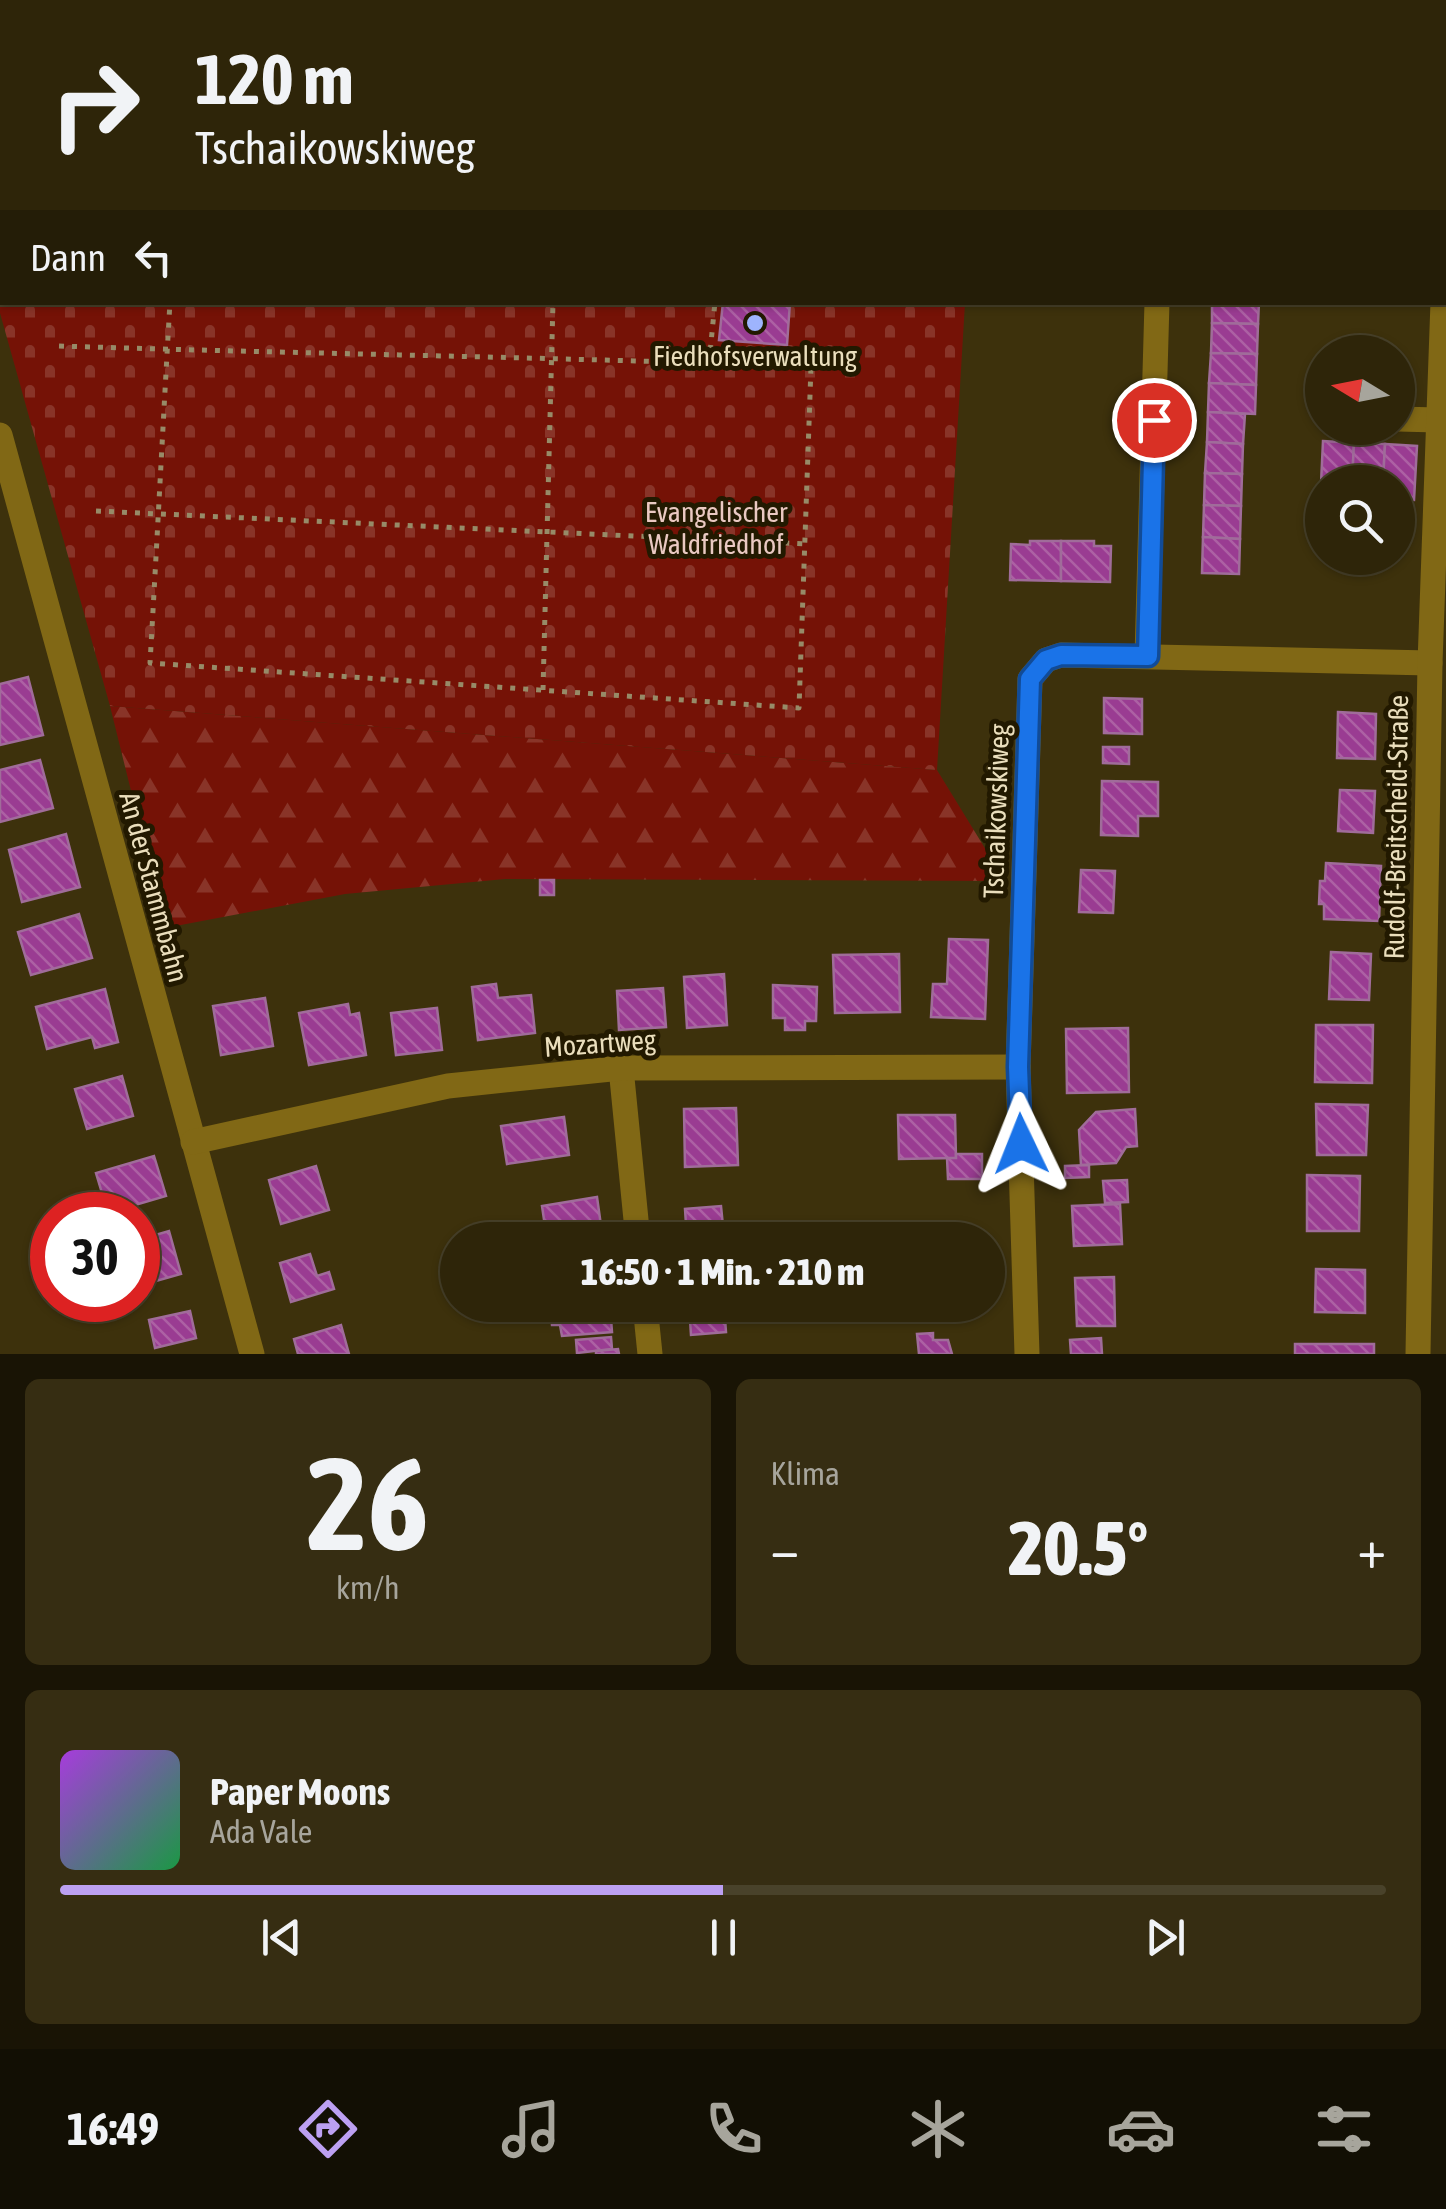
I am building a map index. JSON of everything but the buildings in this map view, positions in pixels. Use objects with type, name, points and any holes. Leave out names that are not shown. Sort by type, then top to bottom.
[{"type":"street","points":[[1148,656],[1157,305]]},
{"type":"street","name":"Rudolf-Breitscheid-Straße","points":[[1418,1354],[1434,1007],[1430,663],[1443,305]]},
{"type":"street","points":[[1415,419],[1438,420]]},
{"type":"street","name":"An der Stammbahn","points":[[0,435],[252,1354]]},
{"type":"street","name":"Tschaikowskiweg","points":[[1026,1354],[1018,1067],[1030,679],[1046,660],[1061,655],[1430,663]]},
{"type":"street","name":"Mozartweg","points":[[192,1142],[448,1086],[621,1068],[1018,1067]]},
{"type":"street","points":[[621,1068],[636,1222]]},
{"type":"street","points":[[647,1322],[650,1354]]},
{"type":"path","points":[[59,346],[168,349],[709,363],[811,367],[799,708],[150,663],[168,349],[170,305]]},
{"type":"path","points":[[543,690],[553,305]]},
{"type":"path","points":[[709,363],[715,305]]},
{"type":"path","points":[[96,511],[806,544]]},
{"type":"green space","name":"Evangelischer Waldfriedhof","points":[[0,305],[965,305],[937,770],[110,706]]},
{"type":"green space","points":[[110,706],[937,770],[1005,881],[505,879],[345,894],[165,928]]},
{"type":"place","name":"Fiedhofsverwaltung","points":[[755,323]]},
{"type":"route","points":[[1021,1144],[1018,1067],[1030,679],[1046,660],[1061,655],[1148,656],[1154,420]]}]
